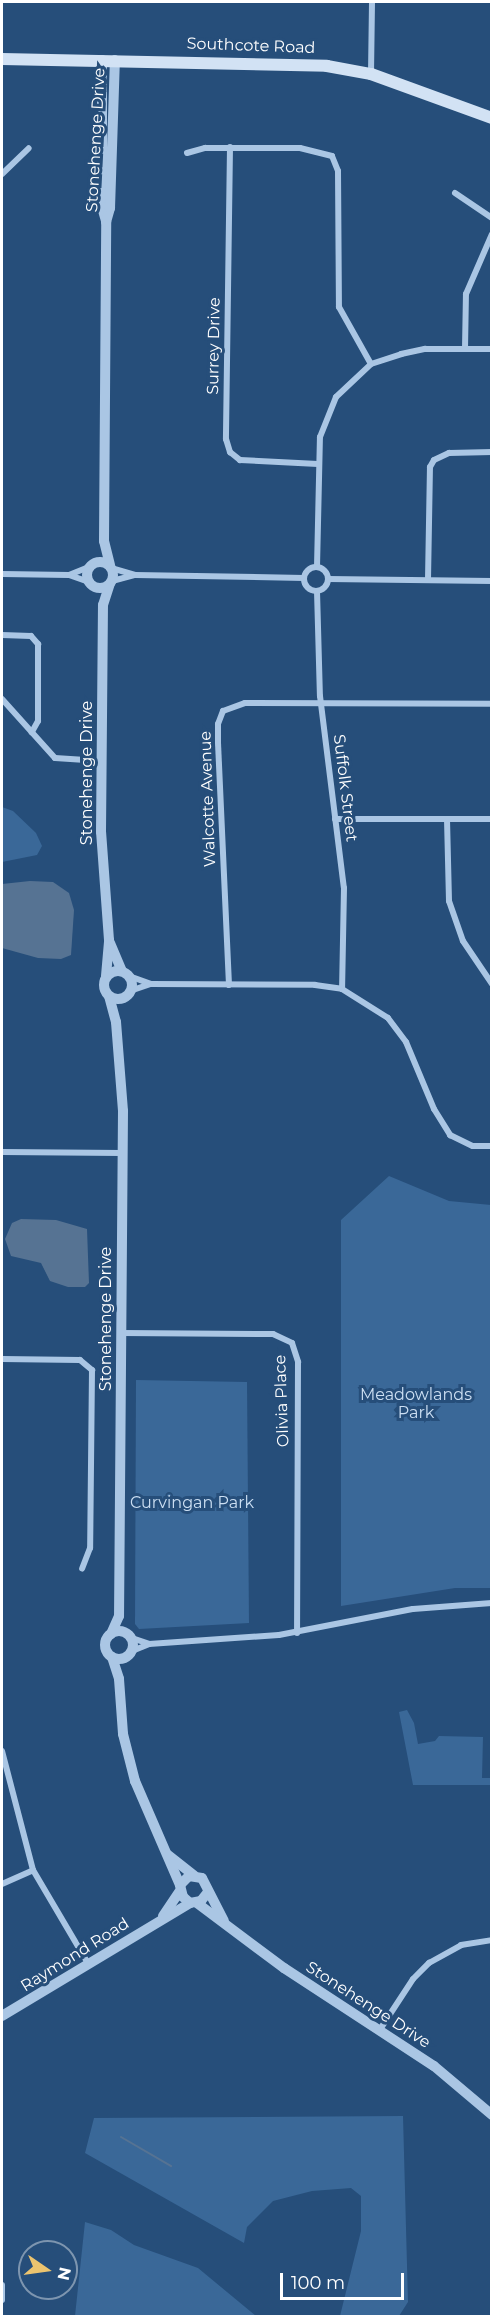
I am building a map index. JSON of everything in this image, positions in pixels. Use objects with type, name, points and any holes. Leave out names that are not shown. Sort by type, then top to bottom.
[{"type":"main road","name":"Southcote Road","points":[[2,59],[196,60],[221,64],[280,62],[371,74],[492,118]]},
{"type":"street","points":[[371,74],[372,2]]},
{"type":"street","name":"Stonehenge Drive","points":[[108,60],[110,208],[106,222],[104,541],[110,567]]},
{"type":"street","points":[[186,153],[230,147],[300,148],[332,156],[338,171],[339,307],[371,364]]},
{"type":"street","name":"Surrey Drive","points":[[230,147],[226,440],[230,452],[240,460],[318,464]]},
{"type":"street","points":[[2,174],[29,148]]},
{"type":"street","points":[[455,193],[492,218]]},
{"type":"street","points":[[465,349],[466,294],[492,234]]},
{"type":"street","points":[[492,349],[424,349],[371,364],[352,378],[328,412],[320,436],[317,567],[328,579],[492,581]]},
{"type":"street","points":[[428,580],[430,467],[434,460],[449,453],[492,452]]},
{"type":"street","name":"Stonehenge Drive","points":[[91,566],[104,541]]},
{"type":"street","points":[[69,575],[99,562],[135,575],[304,578]]},
{"type":"street","points":[[91,566],[91,584],[103,605]]},
{"type":"street","points":[[110,567],[111,582]]},
{"type":"street","points":[[317,567],[307,571],[304,578],[309,589],[317,591],[326,586],[328,579]]},
{"type":"street","points":[[2,574],[69,575],[103,588],[111,582],[135,575]]},
{"type":"street","name":"Stonehenge Drive","points":[[111,582],[103,605],[101,832],[109,940],[104,984],[116,1022],[122,1154],[119,1616],[111,1634]]},
{"type":"street","name":"Suffolk Street","points":[[317,591],[321,704],[344,888],[342,989]]},
{"type":"street","points":[[2,635],[30,636],[38,644],[38,721],[32,732]]},
{"type":"street","points":[[2,699],[61,760],[101,761]]},
{"type":"street","name":"Walcotte Avenue","points":[[229,986],[218,724],[223,711],[236,703],[492,704]]},
{"type":"street","points":[[335,819],[492,819]]},
{"type":"street","points":[[447,819],[449,901],[463,941],[492,984]]},
{"type":"street","name":"Stonehenge Drive","points":[[109,940],[125,974],[127,994],[116,1022]]},
{"type":"street","points":[[106,976],[125,974],[151,984],[315,985],[342,989],[388,1018],[400,1034],[450,1135],[473,1146],[492,1146]]},
{"type":"street","points":[[109,996],[127,994],[151,984]]},
{"type":"street","points":[[2,1152],[122,1154]]},
{"type":"street","name":"Olivia Place","points":[[121,1333],[273,1334],[288,1339],[295,1348],[297,1633]]},
{"type":"street","points":[[2,1359],[80,1360],[92,1371],[90,1548],[82,1569]]},
{"type":"street","points":[[111,1657],[129,1655],[149,1644],[297,1633],[413,1609],[492,1603]]},
{"type":"street","name":"Stonehenge Drive","points":[[119,1616],[128,1635]]},
{"type":"street","points":[[149,1644],[128,1635],[111,1634],[105,1645],[119,1679],[130,1765],[180,1888]]},
{"type":"street","points":[[119,1679],[129,1655],[128,1635]]},
{"type":"street","points":[[2,1751],[5,1777],[33,1870],[90,1966]]},
{"type":"street","points":[[168,1855],[194,1875]]},
{"type":"street","points":[[2,1884],[33,1870]]},
{"type":"street","name":"Stonehenge Drive","points":[[194,1875],[205,1881],[208,1892],[225,1923]]},
{"type":"street","name":"Raymond Road","points":[[163,1916],[180,1888],[194,1875]]},
{"type":"street","name":"Stonehenge Drive","points":[[180,1888],[194,1903],[225,1923],[269,1958],[456,2083],[492,2115]]},
{"type":"street","name":"Raymond Road","points":[[2,2016],[90,1966],[163,1916],[194,1903],[208,1892]]},
{"type":"street","points":[[379,2031],[413,1979],[429,1962],[461,1945],[492,1941]]},
{"type":"street","points":[[2,2285],[2,2300]]},
{"type":"green space","points":[[2,807],[13,811],[36,833],[42,846],[37,855],[2,862]]},
{"type":"green space","name":"Meadowlands Park","points":[[389,1176],[449,1201],[491,1205],[491,1588],[455,1588],[341,1606],[341,1220]]},
{"type":"green space","name":"Curvingan Park","points":[[136,1380],[247,1382],[249,1623],[139,1629],[135,1624]]},
{"type":"green space","points":[[407,1710],[414,1723],[418,1744],[435,1741],[439,1736],[483,1737],[482,1778],[491,1778],[491,1785],[413,1785],[399,1712]]},
{"type":"green space","points":[[403,2116],[408,2302],[399,2316],[340,2316],[361,2231],[361,2196],[351,2188],[312,2191],[273,2201],[247,2227],[244,2243],[85,2153],[94,2118]]},
{"type":"green space","points":[[85,2222],[111,2230],[134,2245],[198,2268],[256,2316],[75,2316]]},
{"type":"shaded area","points":[[30,881],[53,882],[69,893],[74,910],[71,955],[61,959],[38,958],[2,948],[2,884]]},
{"type":"shaded area","points":[[21,1219],[56,1220],[87,1229],[89,1283],[85,1287],[68,1287],[50,1281],[41,1263],[11,1256],[5,1239],[12,1223]]},
{"type":"waterway","points":[[121,2137],[171,2166]]}]
